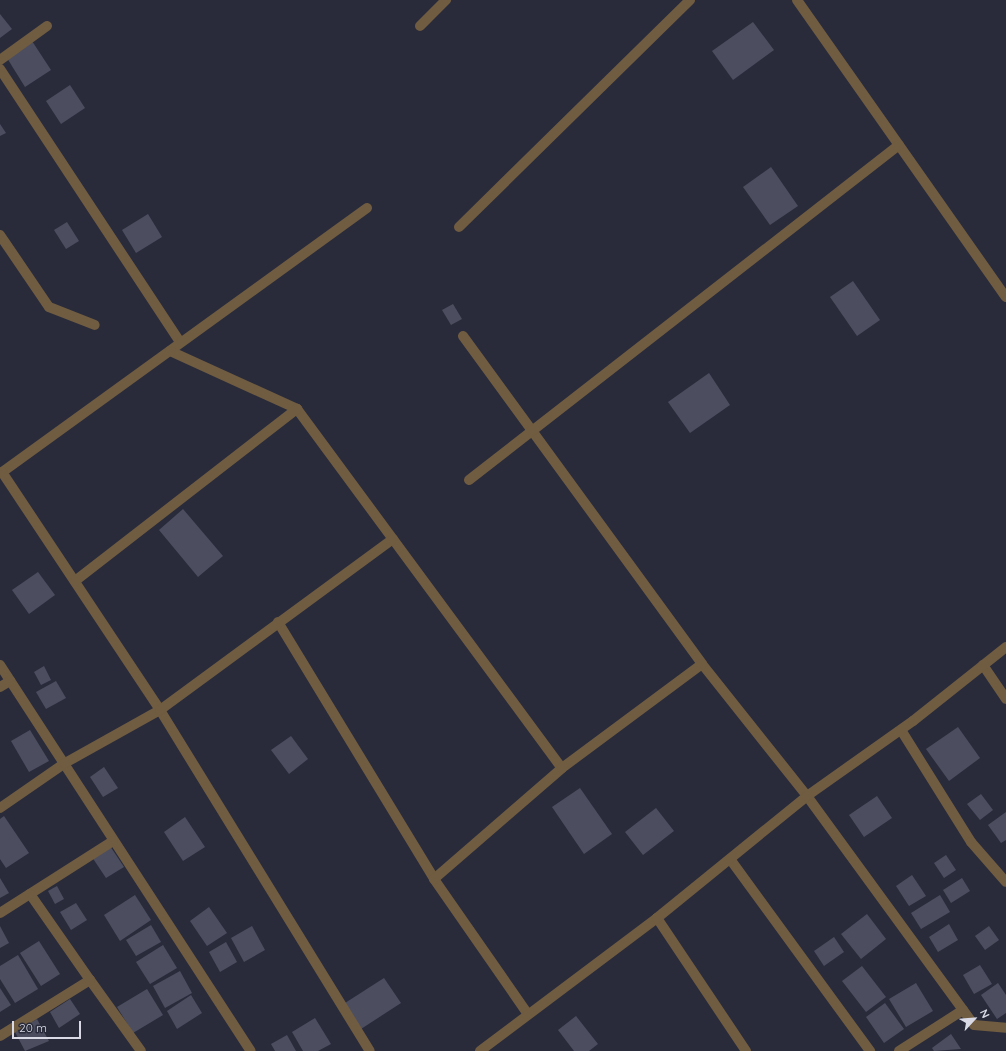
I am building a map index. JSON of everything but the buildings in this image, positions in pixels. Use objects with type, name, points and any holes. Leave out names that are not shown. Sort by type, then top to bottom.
[{"type":"street","points":[[420,26],[446,0]]},
{"type":"street","points":[[460,227],[690,0]]},
{"type":"street","points":[[797,0],[1006,297]]},
{"type":"street","points":[[0,60],[47,26]]},
{"type":"street","points":[[0,70],[180,342]]},
{"type":"street","points":[[468,480],[899,145]]},
{"type":"street","points":[[366,208],[180,342],[170,351],[1,471],[160,710],[370,1051]]},
{"type":"street","points":[[0,235],[49,307],[94,325]]},
{"type":"street","points":[[463,336],[530,431],[702,664],[807,796],[974,1025],[1006,1028]]},
{"type":"street","points":[[170,351],[297,409],[562,768]]},
{"type":"street","points":[[75,581],[297,409]]},
{"type":"street","points":[[0,808],[65,763],[160,710],[393,539]]},
{"type":"street","points":[[278,622],[434,879],[527,1013]]},
{"type":"street","points":[[480,1051],[527,1013],[657,918],[807,796],[901,730],[1006,647]]},
{"type":"street","points":[[434,879],[562,768],[702,664]]},
{"type":"street","points":[[0,665],[65,763],[113,841],[251,1051]]},
{"type":"street","points":[[983,665],[1006,699]]},
{"type":"street","points":[[0,687],[10,681]]},
{"type":"street","points":[[901,730],[971,842],[1006,882]]},
{"type":"street","points":[[0,913],[113,841]]},
{"type":"street","points":[[730,859],[870,1051]]},
{"type":"street","points":[[30,894],[141,1051]]},
{"type":"street","points":[[657,918],[746,1051]]},
{"type":"street","points":[[0,1036],[90,980]]},
{"type":"street","points":[[899,1051],[963,1010]]}]
